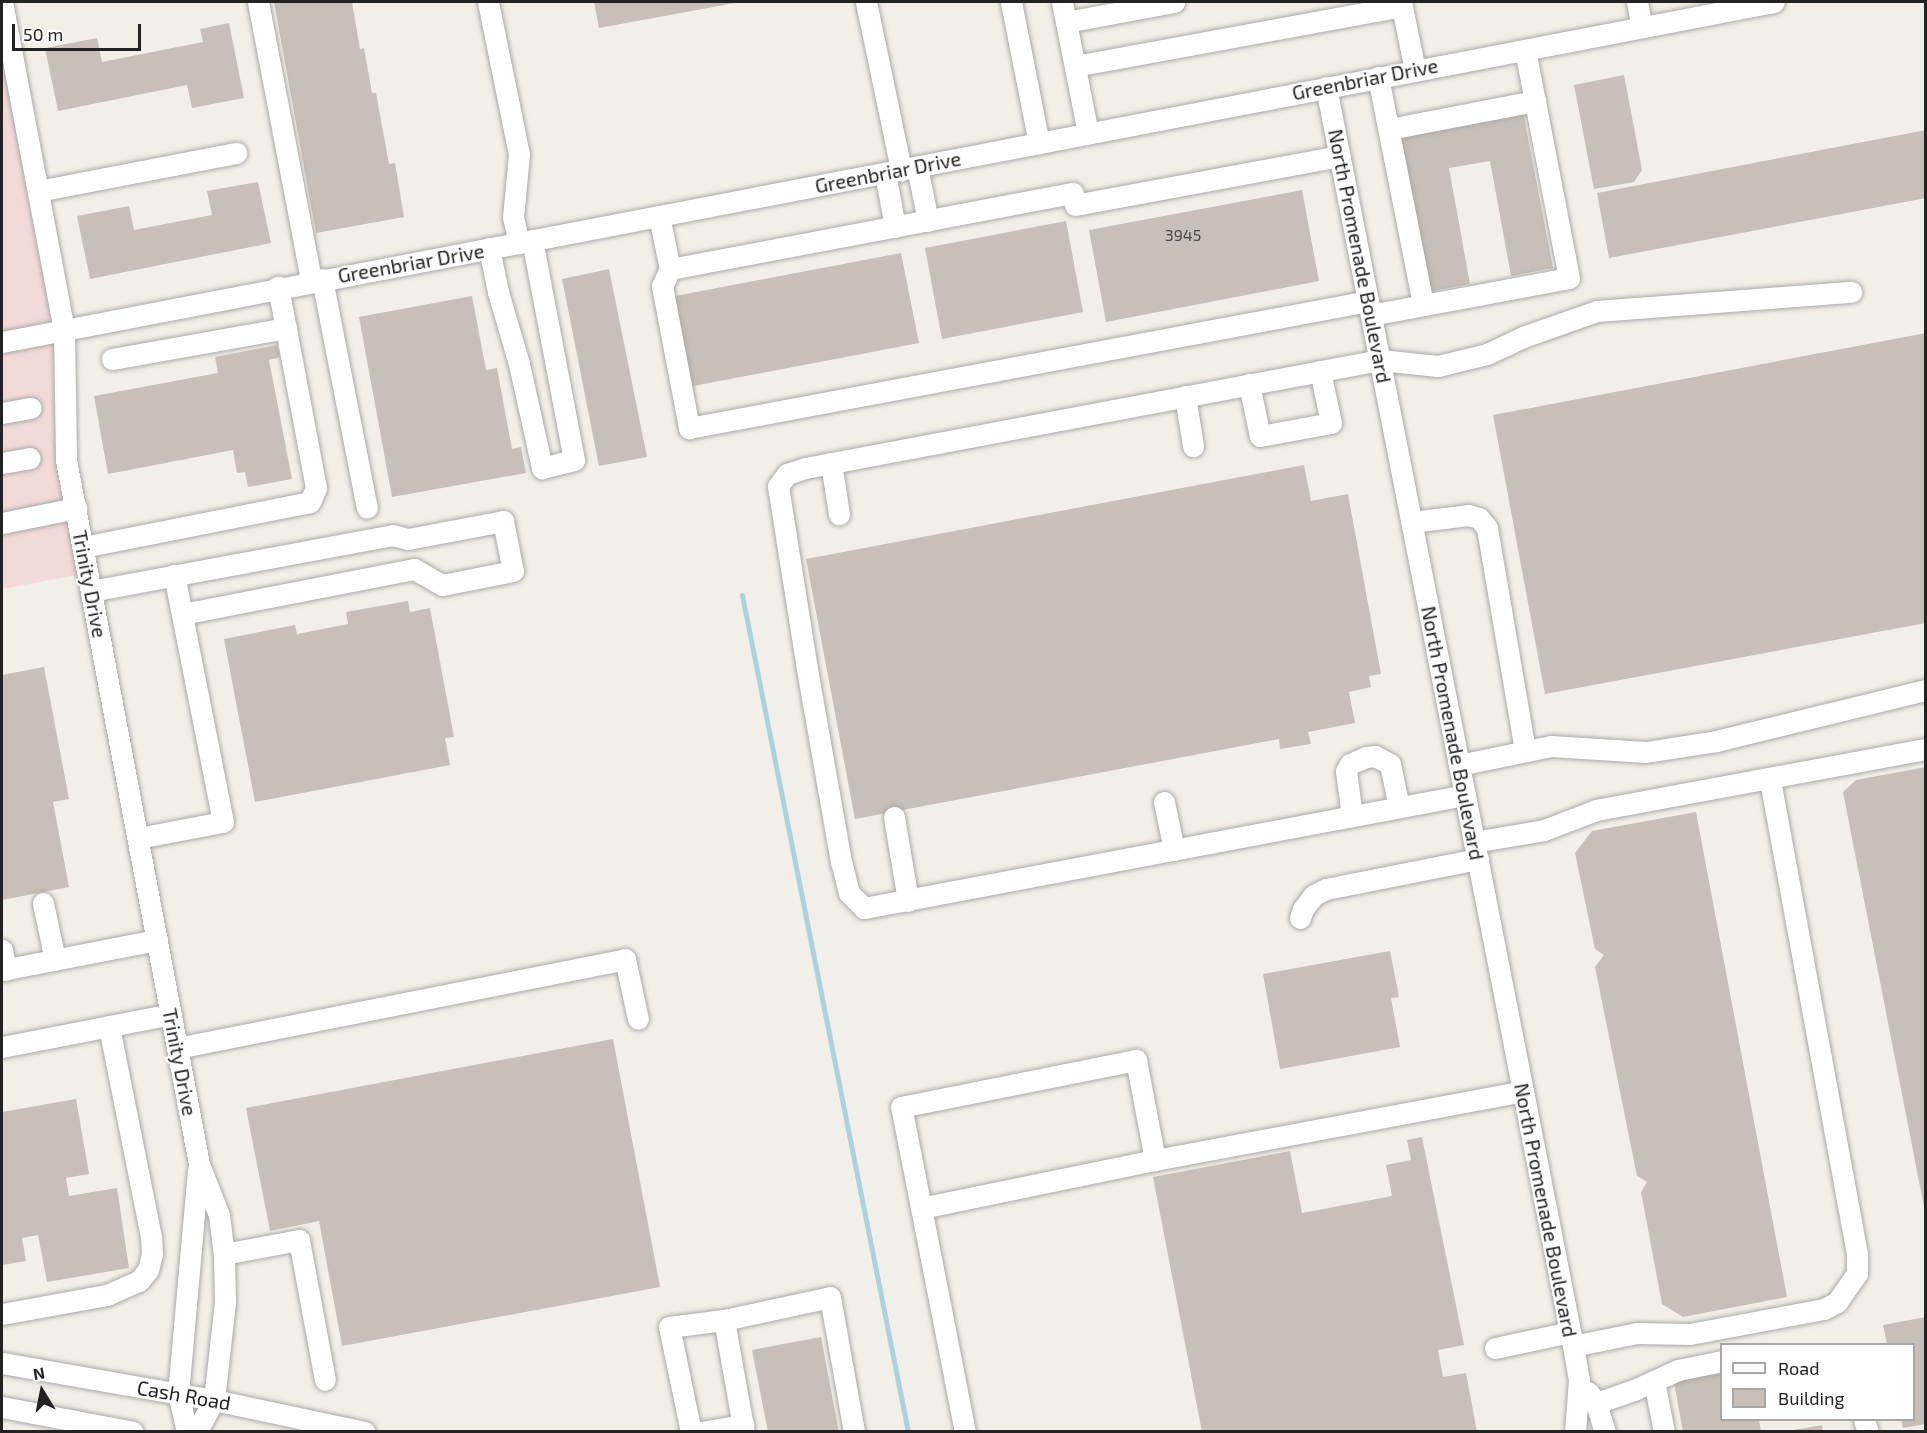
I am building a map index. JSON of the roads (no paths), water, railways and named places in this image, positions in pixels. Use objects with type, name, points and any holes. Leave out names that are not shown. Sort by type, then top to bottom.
[{"type":"street","points":[[258,2],[316,280],[368,508]]},
{"type":"street","points":[[488,2],[519,154],[513,217],[525,241],[574,460],[542,468],[519,364],[498,292],[489,248]]},
{"type":"street","points":[[866,2],[901,170],[928,221]]},
{"type":"street","points":[[1011,2],[1039,143]]},
{"type":"street","points":[[1088,133],[1064,12],[1174,2]]},
{"type":"street","points":[[1637,2],[1642,27]]},
{"type":"street","name":"Greenbriar Drive","points":[[2,342],[278,287],[1774,2]]},
{"type":"street","points":[[1075,66],[1356,8],[1401,4],[1415,70]]},
{"type":"street","name":"Trinity Drive","points":[[2,10],[64,329],[66,460],[199,1164],[219,1215],[224,1254],[225,1302],[214,1400],[196,1431]]},
{"type":"street","points":[[659,216],[670,269],[662,286],[689,428],[1370,308],[1423,305],[1569,278],[1525,50]]},
{"type":"street","points":[[1378,77],[1423,305]]},
{"type":"street","name":"North Promenade Boulevard","points":[[1326,87],[1579,1380]]},
{"type":"street","points":[[1389,129],[1535,101]]},
{"type":"street","points":[[38,191],[236,153]]},
{"type":"street","points":[[670,269],[928,221],[1340,156]]},
{"type":"street","points":[[895,227],[901,170]]},
{"type":"street","points":[[83,547],[310,502],[316,488],[278,287]]},
{"type":"street","points":[[1465,795],[864,908],[849,892],[841,862],[808,681],[778,486],[787,474],[831,463],[1380,360],[1438,366],[1487,354],[1523,337],[1598,311],[1851,292]]},
{"type":"street","points":[[112,359],[286,327]]},
{"type":"street","points":[[1250,384],[1260,436],[1331,423],[1320,371]]},
{"type":"street","points":[[1185,396],[1193,446]]},
{"type":"street","points":[[2,413],[31,408]]},
{"type":"street","points":[[2,463],[30,458]]},
{"type":"street","points":[[831,463],[839,514]]},
{"type":"street","points":[[2,523],[76,508]]},
{"type":"street","points":[[1412,522],[1468,515],[1479,518],[1487,528],[1525,750]]},
{"type":"street","points":[[91,591],[392,535],[408,539],[503,521],[513,571],[442,585],[414,569],[182,614]]},
{"type":"street","points":[[408,539],[414,569]]},
{"type":"street","points":[[138,837],[223,822],[174,575]]},
{"type":"street","points":[[1459,765],[1551,746],[1646,752],[1716,741],[1926,690]]},
{"type":"street","points":[[1300,918],[1303,909],[1314,895],[1326,889],[1476,850],[1544,830],[1596,810],[1926,749]]},
{"type":"street","points":[[1352,816],[1346,771],[1350,764],[1366,757],[1375,756],[1390,764],[1400,807]]},
{"type":"street","points":[[1495,1348],[1637,1333],[1690,1334],[1824,1309],[1837,1302],[1857,1273],[1857,1254],[1770,778]]},
{"type":"street","points":[[1164,802],[1174,850]]},
{"type":"street","points":[[894,817],[908,901]]},
{"type":"street","points":[[43,903],[55,960]]},
{"type":"street","points":[[3,964],[55,960],[157,940]]},
{"type":"street","points":[[177,1048],[625,959],[638,1019]]},
{"type":"street","points":[[2,1047],[171,1014]]},
{"type":"street","points":[[2,1314],[107,1294],[139,1281],[148,1270],[152,1254],[151,1237],[109,1026]]},
{"type":"street","points":[[965,1431],[902,1107],[1136,1060],[1155,1161]]},
{"type":"street","points":[[921,1208],[1523,1091]]},
{"type":"street","name":"Trinity Drive","points":[[187,1431],[178,1394],[199,1164]]},
{"type":"street","points":[[224,1254],[299,1240],[325,1380]]},
{"type":"street","points":[[691,1431],[669,1327],[724,1320],[830,1297],[854,1431]]},
{"type":"street","points":[[701,1431],[744,1428],[724,1320]]},
{"type":"street","points":[[1596,1403],[1678,1370],[1720,1360]]},
{"type":"street","name":"Cash Road","points":[[2,1363],[214,1400],[365,1431]]},
{"type":"street","points":[[1579,1380],[1596,1403],[1605,1431]]},
{"type":"street","points":[[1575,1431],[1579,1380]]},
{"type":"street","points":[[1653,1381],[1664,1431]]},
{"type":"street","points":[[2,1407],[133,1431]]},
{"type":"waterway","points":[[742,595],[908,1432]]}]
